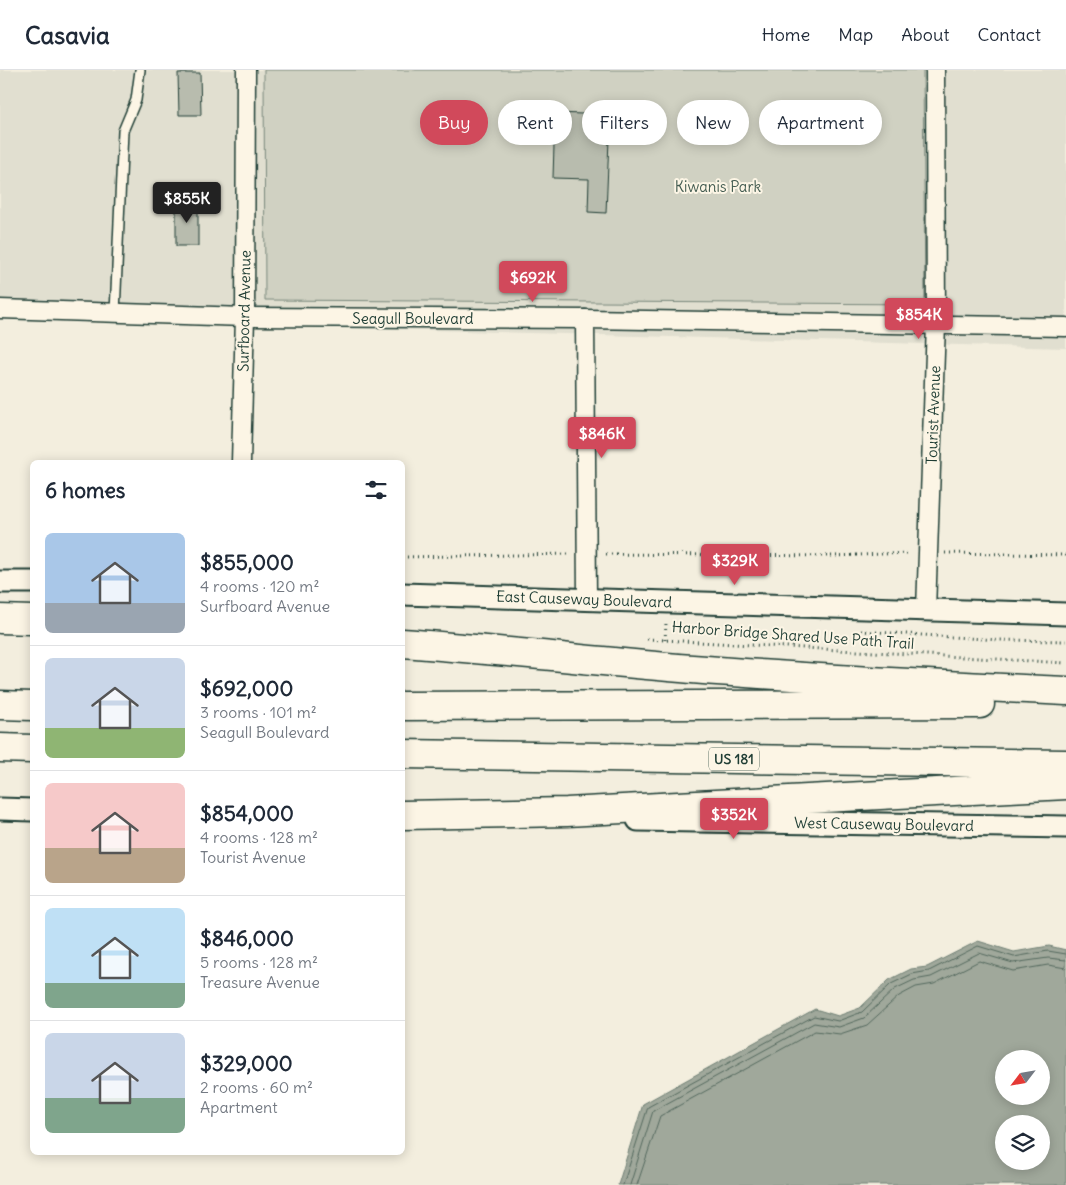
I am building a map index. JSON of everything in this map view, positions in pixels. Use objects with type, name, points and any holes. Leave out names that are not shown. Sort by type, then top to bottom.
[{"type":"highway","points":[[0,619],[30,620]]},
{"type":"highway","points":[[405,643],[778,675],[1066,691]]},
{"type":"highway","points":[[405,706],[1066,703]]},
{"type":"highway","points":[[0,705],[30,706]]},
{"type":"highway","points":[[0,748],[30,749]]},
{"type":"highway","name":"US 181","points":[[405,754],[1066,764]]},
{"type":"highway","points":[[405,816],[577,812],[1066,785]]},
{"type":"street","name":"Surfboard Avenue","points":[[240,460],[245,317],[246,70]]},
{"type":"street","name":"Tourist Avenue","points":[[926,610],[936,324],[935,70]]},
{"type":"street","name":"Seagull Boulevard","points":[[0,309],[245,317],[585,319],[1066,326]]},
{"type":"street","points":[[585,319],[588,599]]},
{"type":"street","points":[[0,582],[30,582]]},
{"type":"street","name":"East Causeway Boulevard","points":[[405,594],[1066,614]]},
{"type":"street","points":[[0,809],[30,810]]},
{"type":"street","name":"West Causeway Boulevard","points":[[405,816],[1066,827]]},
{"type":"lane","points":[[115,313],[123,131],[136,100],[140,70]]},
{"type":"path","points":[[405,557],[587,554],[833,556],[929,552],[1066,555]]},
{"type":"path","name":"Harbor Bridge Shared Use Path Trail","points":[[675,623],[666,622],[665,640],[1066,663]]},
{"type":"path","name":"Harbor Bridge Shared Use Path Trail","points":[[851,630],[998,640],[1066,641]]},
{"type":"shaded area","points":[[0,70],[1066,70],[1066,348],[0,318]]},
{"type":"green space","name":"Kiwanis Park","points":[[264,70],[923,70],[925,304],[265,300]]},
{"type":"water","points":[[978,941],[1014,952],[1049,946],[1066,950],[1066,1185],[618,1185],[643,1104],[815,1009],[838,1016],[860,1008],[889,980],[911,969],[927,967]]},
{"type":"building","points":[[178,73],[200,73],[201,115],[179,115]]},
{"type":"building","points":[[572,114],[582,114],[582,145],[609,145],[606,213],[588,212],[589,179],[553,178],[554,145],[572,145]]},
{"type":"building","points":[[176,202],[198,203],[198,246],[176,246]]}]
